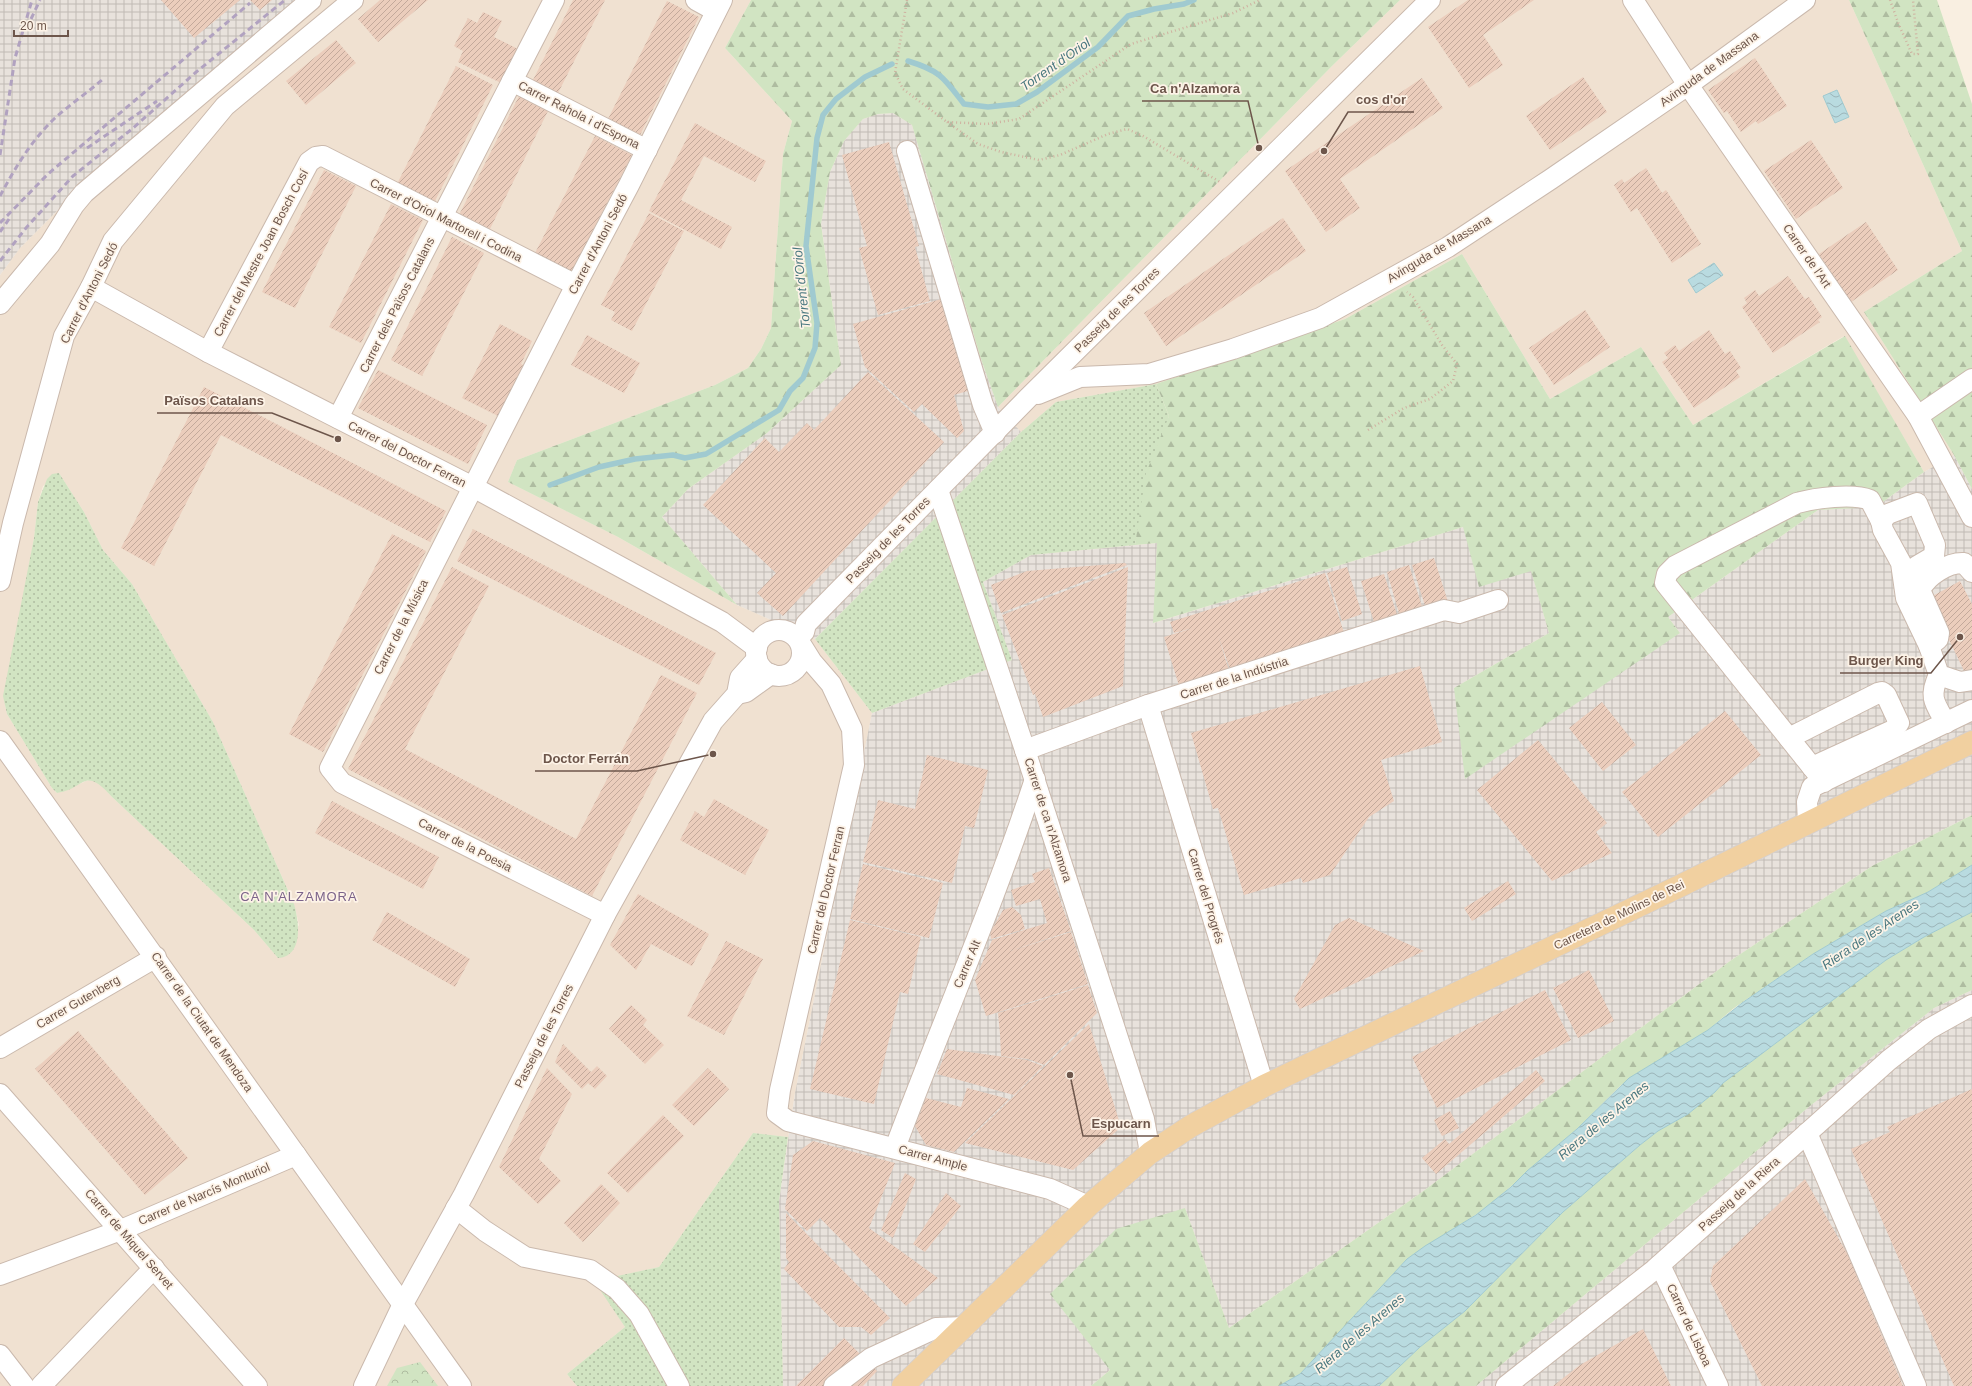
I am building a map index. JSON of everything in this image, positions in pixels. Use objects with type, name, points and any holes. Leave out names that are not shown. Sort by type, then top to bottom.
[{"type":"main road","name":"Carretera de Molins de Rei","points":[[903,1386],[1088,1206],[1150,1153],[1191,1126],[1264,1086],[1972,742]]},
{"type":"street","points":[[0,304],[50,244],[74,204],[84,193],[311,0]]},
{"type":"street","name":"Carrer d'Antoni Sedó","points":[[0,581],[13,523],[64,336],[91,287],[113,241],[225,106],[353,0]]},
{"type":"street","name":"Carrer dels Països Catalans","points":[[338,418],[554,0]]},
{"type":"street","points":[[696,0],[719,5]]},
{"type":"street","name":"Passeig de les Torres","points":[[798,635],[1028,398],[1430,0]]},
{"type":"street","name":"Carrer de l'Art","points":[[1633,0],[1688,85],[1918,416],[1972,517]]},
{"type":"street","name":"Avinguda de Massana","points":[[1028,398],[1080,377],[1149,374],[1233,349],[1320,318],[1467,234],[1551,179],[1688,85],[1805,0]]},
{"type":"street","name":"Carrer d'Antoni Sedó","points":[[473,487],[719,5]]},
{"type":"street","name":"Carrer Rahola i d'Espona","points":[[510,85],[646,150]]},
{"type":"street","points":[[907,150],[983,405],[995,433]]},
{"type":"street","name":"Carrer d'Oriol Martorell i Codina","points":[[316,157],[323,156],[576,285]]},
{"type":"street","name":"Carrer del Mestre Joan Bosch Cosí","points":[[208,352],[309,162],[316,157]]},
{"type":"street","name":"Carrer del Doctor Ferran","points":[[91,287],[208,352],[473,487],[722,622],[760,647]]},
{"type":"street","points":[[1918,416],[1972,379]]},
{"type":"street","name":"Carrer de la Música","points":[[330,768],[473,487]]},
{"type":"street","name":"Carrer de ca n'Alzamora","points":[[938,490],[1035,778],[1144,1119],[1150,1153]]},
{"type":"street","points":[[1818,774],[1665,583],[1667,574],[1675,566],[1798,503],[1808,500],[1862,496],[1870,500],[1881,521],[1883,530],[1901,563],[1906,598],[1929,646],[1939,675],[1934,686],[1933,700],[1946,723]]},
{"type":"street","points":[[1881,521],[1888,514],[1917,503],[1936,545],[1934,556],[1917,566],[1905,584]]},
{"type":"street","points":[[1929,646],[1938,639],[1939,633],[1920,590],[1924,582],[1934,574],[1957,563],[1964,563],[1972,572]]},
{"type":"street","name":"Carrer de la Indústria","points":[[1025,750],[1148,705],[1444,610],[1459,613],[1498,600]]},
{"type":"street","points":[[773,631],[798,635],[802,656],[799,664],[793,671],[785,675],[776,676],[761,667],[760,647],[773,631]]},
{"type":"street","name":"Carrer del Doctor Ferran","points":[[777,1113],[780,1090],[854,765],[852,729],[831,684],[822,674],[798,635]]},
{"type":"street","name":"Passeig de les Torres","points":[[364,1386],[403,1304],[456,1208],[605,915],[713,720],[737,694],[740,678],[760,647]]},
{"type":"street","points":[[793,671],[822,674]]},
{"type":"street","name":"Passeig de les Torres","points":[[737,694],[746,692],[771,674]]},
{"type":"street","points":[[1939,675],[1960,682],[1972,680]]},
{"type":"street","points":[[1789,738],[1882,692],[1886,695],[1899,723],[1893,730],[1818,774],[1807,802],[1808,823]]},
{"type":"street","name":"Carrer del Progrés","points":[[1148,705],[1264,1086]]},
{"type":"street","points":[[1818,774],[1946,723],[1972,710]]},
{"type":"street","name":"Carrer de la Ciutat de Mendoza","points":[[0,741],[156,957],[461,1386]]},
{"type":"street","name":"Carrer de la Poesia","points":[[330,768],[342,783],[605,915]]},
{"type":"street","name":"Carrer Alt","points":[[895,1148],[941,1026],[976,943],[1035,778]]},
{"type":"street","name":"Carrer Gutenberg","points":[[0,1048],[156,957]]},
{"type":"street","name":"Passeig de la Riera","points":[[1506,1386],[1660,1264],[1889,1060],[1929,1029],[1972,1005]]},
{"type":"street","name":"Carrer de Miquel Servet","points":[[0,1094],[257,1386]]},
{"type":"street","name":"Carrer Ample","points":[[777,1113],[788,1121],[1050,1189],[1088,1206]]},
{"type":"street","points":[[1807,1133],[1916,1386]]},
{"type":"street","name":"Carrer de Narcís Monturiol","points":[[0,1275],[120,1230],[296,1155]]},
{"type":"street","points":[[456,1208],[485,1231],[525,1257],[590,1270],[617,1289],[639,1314],[679,1386]]},
{"type":"street","name":"Carrer de Lisboa","points":[[1660,1264],[1718,1386]]},
{"type":"street","points":[[41,1386],[154,1268]]},
{"type":"street","points":[[834,1386],[871,1358],[936,1328],[965,1326]]},
{"type":"street","points":[[0,1355],[24,1386]]},
{"type":"path","points":[[907,0],[895,73],[903,89],[978,144],[1001,152],[1039,160],[1060,155],[1108,134],[1127,129],[1150,139],[1236,192]]},
{"type":"path","points":[[947,122],[987,124],[1019,119],[1131,44],[1233,13],[1260,0]]},
{"type":"path","points":[[1890,0],[1912,54],[1918,54],[1913,0]]},
{"type":"path","points":[[1368,430],[1404,408],[1430,399],[1453,381],[1457,364],[1442,345],[1413,298],[1391,278]]},
{"type":"shaded area","points":[[0,0],[306,0],[111,157],[20,248],[0,275]]},
{"type":"shaded area","points":[[306,0],[751,0],[725,48],[792,121],[783,154],[771,328],[761,349],[748,368],[715,385],[517,460],[508,482],[618,537],[737,605],[815,639],[872,713],[795,1093],[788,1137],[753,1133],[659,1267],[595,1281],[625,1327],[567,1374],[577,1386],[0,1386],[0,275],[20,248],[111,157]],"holes":[[[59,473],[84,512],[103,550],[132,584],[213,722],[291,897],[299,925],[278,958],[254,930],[101,785],[95,781],[89,780],[57,793],[52,788],[7,714],[5,705],[34,538],[38,502],[43,486]]]},
{"type":"shaded area","points":[[1400,0],[1849,0],[1962,251],[1864,312],[1954,455],[1924,472],[1844,336],[1693,425],[1641,347],[1550,399],[1462,254],[1345,319],[1156,384],[1056,402],[1021,432],[998,407],[1332,66]]},
{"type":"shaded area","points":[[893,113],[912,125],[980,356],[998,407],[1021,432],[815,639],[737,605],[662,517],[688,489],[767,433],[841,365],[821,223],[830,172],[844,141],[863,119],[878,114]]},
{"type":"shaded area","points":[[1954,455],[1972,489],[1972,815],[1872,866],[1730,961],[1422,1192],[1229,1328],[1185,1208],[1110,1370],[1091,1386],[783,1386],[779,1201],[795,1093],[872,713],[1012,660],[983,582],[1031,555],[1157,543],[1154,623],[1463,527],[1531,570],[1549,633],[1454,688],[1680,633],[1668,617],[1818,510],[1876,507],[1924,472]]},
{"type":"shaded area","points":[[1972,990],[1972,1386],[1476,1386],[1810,1106],[1934,1008]]},
{"type":"green space","points":[[751,0],[1400,0],[1332,66],[998,407],[980,356],[912,125],[893,113],[878,114],[863,119],[844,141],[830,172],[821,224],[841,365],[767,433],[688,489],[662,517],[737,605],[618,537],[508,482],[517,460],[715,385],[748,368],[761,349],[771,328],[783,154],[792,121],[725,48]]},
{"type":"green space","points":[[1849,0],[1937,0],[1972,104],[1972,489],[1954,455],[1864,312],[1962,251]]},
{"type":"green space","points":[[1462,254],[1550,399],[1641,347],[1693,425],[1845,336],[1924,472],[1876,507],[1818,510],[1668,617],[1680,633],[1465,779],[1454,688],[1549,633],[1531,571],[1479,587],[1463,527],[1153,623],[1157,543],[1135,545],[1146,473],[1169,416],[1156,384],[1345,319]]},
{"type":"green space","points":[[1156,384],[1169,416],[1141,513],[1135,545],[1031,555],[983,582],[1012,660],[872,713],[815,639],[1021,432],[1056,402]]},
{"type":"green space","points":[[59,473],[84,512],[103,550],[132,584],[213,722],[294,904],[298,937],[296,945],[286,956],[278,958],[254,930],[95,782],[84,782],[66,791],[57,793],[52,788],[7,714],[3,696],[34,538],[38,502],[47,479],[52,474]]},
{"type":"green space","points":[[1972,815],[1972,865],[1928,892],[1886,911],[1813,954],[1734,1008],[1708,1030],[1621,1085],[1577,1129],[1486,1208],[1407,1259],[1300,1374],[1279,1386],[1091,1386],[1110,1370],[1050,1294],[1116,1229],[1185,1208],[1229,1328],[1422,1192],[1730,961],[1872,866]]},
{"type":"green space","points":[[1972,912],[1972,990],[1934,1008],[1810,1106],[1476,1386],[1379,1386],[1420,1347],[1465,1311],[1563,1212],[1640,1145],[1658,1131],[1688,1114],[1715,1092],[1723,1083],[1886,960],[1924,937]]},
{"type":"green space","points":[[753,1133],[788,1137],[779,1201],[783,1386],[577,1386],[567,1374],[625,1327],[594,1281],[659,1267]]},
{"type":"green space","points":[[420,1362],[438,1386],[387,1386],[397,1368]]},
{"type":"water","points":[[1837,90],[1849,117],[1835,123],[1823,96]]},
{"type":"water","points":[[1714,263],[1723,275],[1696,293],[1688,280]]},
{"type":"water","name":"Riera de les Arenes","points":[[1972,865],[1972,912],[1924,937],[1886,960],[1723,1083],[1715,1092],[1688,1114],[1658,1131],[1640,1145],[1563,1212],[1465,1311],[1420,1347],[1379,1386],[1279,1386],[1300,1374],[1407,1259],[1425,1246],[1476,1215],[1511,1187],[1527,1171],[1577,1129],[1629,1078],[1708,1030],[1742,1003],[1813,954],[1886,911],[1928,892]]},
{"type":"building","points":[[161,0],[240,0],[194,38]]},
{"type":"building","points":[[250,0],[272,0],[260,10]]},
{"type":"building","points":[[380,0],[428,0],[378,42],[358,19]]},
{"type":"building","points":[[573,0],[605,0],[556,97],[531,84]]},
{"type":"building","points":[[1468,0],[1534,0],[1483,35],[1503,65],[1469,88],[1428,27]]},
{"type":"building","points":[[667,1],[699,17],[640,135],[608,119]]},
{"type":"building","points":[[483,12],[502,21],[494,37],[518,49],[501,83],[458,62],[463,51],[454,46],[468,18],[477,23]]},
{"type":"building","points":[[336,40],[356,63],[306,105],[286,81]]},
{"type":"building","points":[[1755,58],[1787,106],[1758,124],[1756,121],[1741,132],[1727,111],[1724,113],[1708,90]]},
{"type":"building","points":[[456,66],[493,85],[433,205],[396,186]]},
{"type":"building","points":[[1583,77],[1607,112],[1550,150],[1526,116]]},
{"type":"building","points":[[1422,78],[1443,108],[1340,179],[1360,208],[1326,232],[1285,171]]},
{"type":"building","points":[[519,96],[548,111],[487,235],[457,219]]},
{"type":"building","points":[[695,123],[766,161],[755,182],[704,156],[681,200],[732,227],[721,249],[649,211]]},
{"type":"building","points":[[595,136],[632,155],[569,276],[533,257]]},
{"type":"building","points":[[1811,140],[1843,188],[1796,219],[1764,171]]},
{"type":"building","points":[[889,142],[919,246],[915,247],[930,301],[878,315],[859,248],[867,246],[842,155]]},
{"type":"building","points":[[1646,168],[1662,193],[1666,190],[1701,244],[1672,263],[1637,208],[1631,212],[1614,185],[1622,179],[1624,183]]},
{"type":"building","points":[[324,170],[356,186],[295,308],[262,292]]},
{"type":"building","points":[[391,204],[423,220],[361,343],[329,327]]},
{"type":"building","points":[[649,213],[684,231],[632,331],[611,320],[615,312],[601,305]]},
{"type":"building","points":[[1283,218],[1306,251],[1166,346],[1144,313]]},
{"type":"building","points":[[1866,222],[1898,270],[1851,302],[1819,254]]},
{"type":"building","points":[[452,237],[484,253],[422,376],[391,360]]},
{"type":"building","points":[[1788,276],[1805,299],[1809,297],[1822,317],[1818,320],[1820,322],[1773,353],[1742,307],[1747,303],[1744,298],[1755,290],[1759,296]]},
{"type":"building","points":[[945,298],[971,390],[954,395],[964,431],[957,438],[922,404],[914,412],[865,367],[853,324]]},
{"type":"building","points":[[1585,310],[1610,347],[1554,385],[1529,348]]},
{"type":"building","points":[[500,324],[532,341],[521,364],[523,365],[498,416],[462,398]]},
{"type":"building","points":[[1709,330],[1725,354],[1730,351],[1741,368],[1736,371],[1740,377],[1694,408],[1662,362],[1668,358],[1664,353],[1675,345],[1679,351]]},
{"type":"building","points":[[587,335],[640,363],[624,393],[571,365]]},
{"type":"building","points":[[378,370],[487,425],[468,464],[358,408]]},
{"type":"building","points":[[868,372],[944,442],[783,616],[757,593],[776,573],[703,505],[765,438],[779,452],[807,423],[814,430]]},
{"type":"building","points":[[204,387],[446,511],[430,542],[221,435],[154,566],[121,548]]},
{"type":"building","points":[[473,529],[716,653],[699,685],[457,561]]},
{"type":"building","points":[[392,534],[426,551],[323,752],[289,734]]},
{"type":"building","points":[[1434,558],[1449,605],[1427,612],[1412,565]]},
{"type":"building","points":[[1125,563],[1127,565],[1001,613],[991,585],[1027,571]]},
{"type":"building","points":[[1409,565],[1424,613],[1401,620],[1387,572]]},
{"type":"building","points":[[452,567],[489,586],[405,749],[576,839],[661,675],[697,693],[592,896],[348,769]]},
{"type":"building","points":[[1128,567],[1123,686],[1043,717],[1002,615]]},
{"type":"building","points":[[1347,567],[1362,614],[1342,621],[1327,573]]},
{"type":"building","points":[[1325,573],[1345,636],[1231,672],[1218,635],[1230,674],[1180,689],[1164,637],[1193,628],[1174,633],[1170,622]]},
{"type":"building","points":[[1384,574],[1399,621],[1376,628],[1361,581]]},
{"type":"building","points":[[1960,581],[1972,604],[1972,670],[1965,673],[1929,598]]},
{"type":"building","points":[[1420,666],[1442,742],[1381,760],[1394,801],[1369,817],[1330,875],[1303,883],[1301,878],[1244,895],[1218,808],[1213,809],[1191,733]]},
{"type":"building","points":[[1602,702],[1636,745],[1603,771],[1569,728]]},
{"type":"building","points":[[1725,711],[1761,755],[1658,837],[1622,792]]},
{"type":"building","points":[[1538,740],[1607,823],[1596,832],[1612,853],[1552,881],[1477,790]]},
{"type":"building","points":[[927,755],[988,770],[974,828],[965,826],[952,883],[863,862],[878,800],[915,809]]},
{"type":"building","points":[[714,799],[769,830],[745,875],[680,840],[695,811],[704,817]]},
{"type":"building","points":[[332,801],[439,857],[423,889],[315,833]]},
{"type":"building","points":[[863,864],[943,883],[929,938],[850,919]]},
{"type":"building","points":[[1049,868],[1071,931],[1010,951],[1071,932],[1088,984],[986,1016],[975,980],[992,940],[1047,923],[1040,899],[1016,906],[1011,890],[1035,882],[1032,874]]},
{"type":"building","points":[[1508,881],[1516,894],[1472,921],[1464,908]]},
{"type":"building","points":[[638,894],[709,934],[692,966],[651,944],[636,970],[610,945]]},
{"type":"building","points":[[1012,907],[1021,915],[1025,929],[991,939],[990,933],[1003,910]]},
{"type":"building","points":[[387,912],[470,959],[455,987],[372,940]]},
{"type":"building","points":[[1349,918],[1424,951],[1300,1009],[1294,999],[1335,925]]},
{"type":"building","points":[[850,920],[921,937],[908,994],[900,992],[874,1104],[810,1089]]},
{"type":"building","points":[[726,941],[763,959],[724,1035],[687,1016]]},
{"type":"building","points":[[1589,970],[1614,1021],[1578,1038],[1553,988]]},
{"type":"building","points":[[1088,985],[1097,1013],[1044,1065],[1028,1059],[1001,1056],[998,1013]]},
{"type":"building","points":[[1545,990],[1571,1040],[1437,1108],[1412,1057]]},
{"type":"building","points":[[631,1005],[647,1020],[643,1025],[664,1045],[645,1064],[609,1029]]},
{"type":"building","points":[[1089,1024],[1121,1127],[1073,1170],[965,1143]]},
{"type":"building","points":[[78,1031],[188,1158],[145,1195],[35,1069]]},
{"type":"building","points":[[563,1044],[591,1072],[597,1066],[607,1076],[595,1089],[588,1083],[582,1089],[555,1062]]},
{"type":"building","points":[[947,1049],[1027,1060],[1043,1066],[1014,1095],[937,1074]]},
{"type":"building","points":[[547,1068],[572,1094],[539,1159],[561,1181],[538,1204],[499,1167]]},
{"type":"building","points":[[708,1068],[729,1089],[694,1126],[672,1105]]},
{"type":"building","points":[[1536,1070],[1545,1081],[1436,1174],[1422,1158],[1445,1139],[1449,1144]]},
{"type":"building","points":[[967,1088],[1009,1099],[954,1152],[926,1145],[915,1126],[926,1098],[961,1107]]},
{"type":"building","points":[[1972,1089],[1972,1386],[1954,1386],[1851,1149],[1890,1132],[1887,1127]]},
{"type":"building","points":[[1450,1111],[1459,1128],[1442,1136],[1434,1120]]},
{"type":"building","points":[[663,1115],[684,1136],[628,1193],[607,1173]]},
{"type":"building","points":[[813,1141],[895,1163],[869,1228],[938,1278],[906,1306],[820,1218],[807,1231],[785,1209],[793,1155]]},
{"type":"building","points":[[905,1173],[916,1179],[893,1238],[881,1230]]},
{"type":"building","points":[[1805,1179],[1848,1255],[1903,1386],[1762,1386],[1710,1281],[1713,1266]]},
{"type":"building","points":[[601,1184],[620,1203],[583,1242],[564,1223]]},
{"type":"building","points":[[946,1193],[961,1206],[925,1252],[913,1244]]},
{"type":"building","points":[[786,1213],[890,1318],[871,1335],[861,1327],[839,1327],[784,1269],[789,1262],[786,1258]]},
{"type":"building","points":[[1643,1329],[1671,1386],[1553,1386],[1580,1365]]},
{"type":"building","points":[[844,1338],[877,1371],[863,1386],[796,1386]]},
{"type":"waterway","name":"Torrent d'Oriol","points":[[908,61],[928,68],[941,76],[964,104],[988,107],[1016,104],[1037,92],[1098,47],[1128,16],[1154,9],[1184,4],[1194,0]]},
{"type":"waterway","name":"Torrent d'Oriol","points":[[550,485],[599,467],[635,459],[673,455],[685,458],[706,454],[779,410],[790,391],[803,378],[815,348],[817,323],[806,246],[817,138],[823,115],[836,99],[865,77],[892,64]]},
{"type":"railway","points":[[0,155],[15,58],[32,0]]},
{"type":"railway","points":[[31,19],[40,0]]},
{"type":"railway","points":[[0,261],[26,228],[73,176],[132,129],[195,73],[285,0]]},
{"type":"railway","points":[[0,223],[48,174],[250,3]]},
{"type":"railway","points":[[0,196],[24,155],[38,136],[54,119],[102,80]]},
{"type":"railway","points":[[87,148],[157,101]]},
{"type":"railway","points":[[0,232],[9,219]]},
{"type":"place","name":"Ca n'Alzamora","points":[[1259,148]]},
{"type":"place","name":"cos d'or","points":[[1324,151]]},
{"type":"place","name":"Països Catalans","points":[[338,439]]},
{"type":"place","name":"Burger King","points":[[1960,637]]},
{"type":"place","name":"Doctor Ferrán","points":[[713,754]]},
{"type":"place","name":"Espucarn","points":[[1070,1075]]},
{"type":"district","name":"CA N'ALZAMORA","points":[[299,896]]}]
